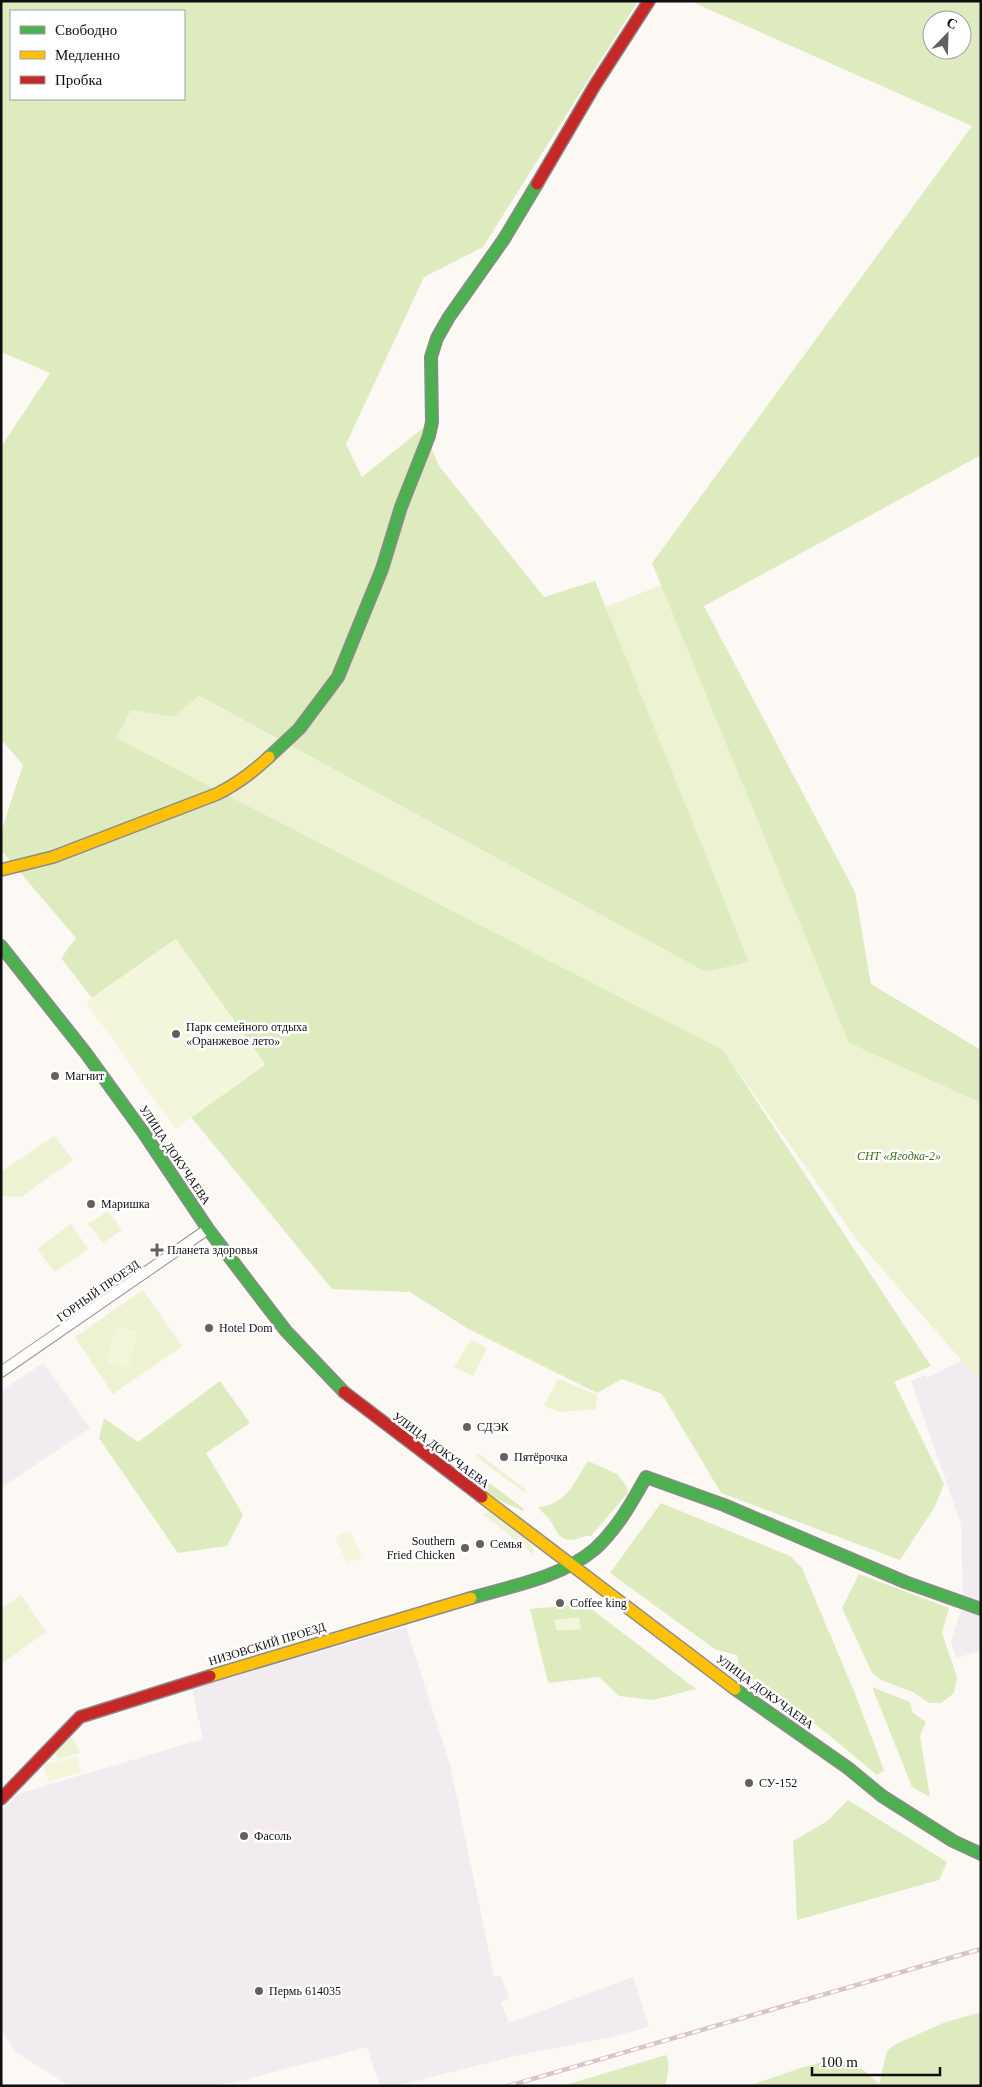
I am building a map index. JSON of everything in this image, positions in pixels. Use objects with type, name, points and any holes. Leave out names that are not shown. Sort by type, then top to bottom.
[{"type":"street","points":[[1,870],[53,856],[217,794],[235,785],[252,773],[307,720],[338,677],[382,569],[401,507],[429,436],[432,422],[431,358],[437,338],[449,317],[504,239],[648,1]]},
{"type":"street","name":"УЛИЦА ДОКУЧАЕВА","points":[[1,946],[90,1059],[143,1132],[208,1229],[286,1331],[347,1395],[731,1686],[848,1768],[882,1796],[952,1841],[981,1854]]},
{"type":"street","name":"ГОРНЫЙ ПРОЕЗД","points":[[1,1372],[208,1229]]},
{"type":"street","name":"НИЗОВСКИЙ ПРОЕЗД","points":[[1,1799],[80,1717],[139,1697],[516,1585],[571,1564],[590,1553],[606,1539],[631,1505],[646,1477],[724,1505],[905,1582],[981,1609]]},
{"type":"shaded area","points":[[963,1360],[981,1380],[981,1651],[956,1658],[951,1642],[963,1604],[961,1524],[911,1381],[925,1375],[927,1378]]},
{"type":"shaded area","points":[[43,1363],[90,1428],[1,1488],[1,1391]]},
{"type":"shaded area","points":[[406,1627],[450,1765],[494,1976],[501,1976],[509,1998],[501,2003],[509,2023],[633,1977],[649,2027],[607,2038],[519,2055],[395,2086],[380,2086],[367,2047],[240,2081],[210,2086],[69,2086],[16,2052],[1,2030],[1,1811],[18,1794],[203,1739],[192,1688]]},
{"type":"green space","points":[[1,1],[638,1],[483,247],[424,277],[346,444],[362,477],[423,428],[439,466],[544,597],[595,581],[749,962],[706,972],[199,696],[173,717],[131,710],[116,738],[723,1050],[931,1366],[894,1382],[944,1484],[934,1508],[900,1560],[721,1493],[662,1394],[622,1379],[597,1393],[467,1328],[410,1292],[332,1289],[191,1117],[265,1064],[176,939],[92,998],[61,958],[76,938],[1,850],[1,832],[23,765],[1,739],[1,447],[50,373],[1,352]]},
{"type":"green space","points":[[690,1],[981,1],[981,455],[704,606],[855,892],[871,984],[981,1050],[981,1103],[849,1043],[652,563],[972,126]]},
{"type":"green space","name":"СНТ «Ягодка-2»","points":[[662,585],[849,1043],[981,1103],[981,1380],[971,1368],[969,1369],[857,1240],[723,1050],[116,738],[131,710],[173,717],[198,696],[706,972],[749,962],[605,607]]},
{"type":"green space","name":"Парк семейного отдыха «Оранжевое лето»","points":[[176,939],[265,1065],[175,1129],[86,1002]]},
{"type":"green space","points":[[54,1136],[73,1160],[21,1197],[1,1196],[1,1172]]},
{"type":"green space","points":[[108,1211],[122,1230],[103,1243],[88,1224]]},
{"type":"green space","points":[[71,1224],[88,1249],[55,1272],[37,1249]]},
{"type":"green space","points":[[143,1290],[182,1346],[113,1394],[75,1337]]},
{"type":"green space","points":[[117,1326],[138,1332],[128,1368],[106,1362]]},
{"type":"green space","points":[[471,1340],[487,1348],[473,1376],[454,1367]]},
{"type":"green space","points":[[558,1379],[597,1395],[596,1409],[560,1412],[544,1406]]},
{"type":"green space","points":[[220,1381],[250,1423],[206,1453],[243,1515],[227,1546],[178,1553],[99,1438],[104,1418],[138,1442]]},
{"type":"green space","points":[[478,1453],[526,1490],[524,1492],[476,1457]]},
{"type":"green space","points":[[588,1461],[617,1474],[627,1487],[627,1494],[591,1536],[574,1540],[566,1539],[557,1533],[549,1519],[538,1507],[556,1502],[568,1492]]},
{"type":"green space","points":[[480,1476],[524,1509],[523,1511],[491,1496],[482,1487],[479,1481]]},
{"type":"green space","points":[[661,1503],[790,1556],[802,1568],[856,1696],[884,1770],[877,1775],[824,1731],[740,1670],[737,1655],[716,1650],[610,1573]]},
{"type":"green space","points":[[490,1512],[528,1541],[533,1547],[534,1555],[483,1514]]},
{"type":"green space","points":[[350,1530],[362,1557],[347,1564],[335,1537]]},
{"type":"green space","points":[[859,1574],[949,1608],[942,1633],[957,1677],[954,1693],[941,1703],[929,1703],[913,1692],[883,1681],[872,1673],[842,1608]]},
{"type":"green space","points":[[21,1595],[46,1632],[1,1664],[1,1609]]},
{"type":"green space","points":[[585,1604],[696,1689],[653,1700],[619,1696],[599,1677],[548,1683],[530,1609]]},
{"type":"green space","points":[[579,1617],[581,1629],[557,1631],[554,1620]]},
{"type":"green space","points":[[872,1687],[910,1702],[913,1713],[926,1722],[920,1736],[930,1797],[912,1787]]},
{"type":"green space","points":[[72,1737],[80,1753],[58,1759],[55,1754]]},
{"type":"green space","points":[[77,1756],[81,1772],[48,1782],[44,1765]]},
{"type":"green space","points":[[848,1800],[947,1862],[939,1880],[797,1920],[793,1841],[826,1822]]},
{"type":"green space","points":[[981,2012],[981,2086],[749,2086],[810,2065],[834,2059],[841,2059],[858,2066],[879,2084],[887,2051],[894,2045],[943,2023]]},
{"type":"green space","points":[[666,2055],[668,2075],[665,2086],[562,2086]]},
{"type":"railway","points":[[508,2086],[981,1949]]},
{"type":"traffic: fast","points":[[269,757],[299,729],[338,677],[382,569],[401,507],[429,436],[432,422],[431,357],[437,338],[449,317],[504,239],[537,184]]},
{"type":"traffic: fast","points":[[1,946],[85,1052],[143,1132],[208,1229],[286,1331],[344,1392]]},
{"type":"traffic: fast","points":[[471,1598],[536,1580],[582,1559],[595,1549],[610,1533],[630,1505],[646,1477],[724,1505],[905,1582],[981,1609]]},
{"type":"traffic: fast","points":[[735,1689],[848,1768],[882,1796],[953,1841],[981,1854]]},
{"type":"traffic: slow","points":[[1,870],[53,857],[217,794],[257,768],[269,757]]},
{"type":"traffic: slow","points":[[482,1497],[735,1689]]},
{"type":"traffic: slow","points":[[210,1676],[471,1598]]},
{"type":"traffic: jam","points":[[537,184],[595,85],[649,1]]},
{"type":"traffic: jam","points":[[344,1392],[482,1497]]},
{"type":"traffic: jam","points":[[1,1799],[80,1717],[210,1676]]},
{"type":"place","name":"Парк семейного отдыха «Оранжевое лето»","points":[[176,1034]]},
{"type":"place","name":"Магнит","points":[[55,1076]]},
{"type":"place","name":"Маришка","points":[[91,1204]]},
{"type":"place","name":"Планета здоровья","points":[[157,1250]]},
{"type":"place","name":"Hotel Dom","points":[[209,1328]]},
{"type":"place","name":"СДЭК","points":[[467,1427]]},
{"type":"place","name":"Пятёрочка","points":[[504,1457]]},
{"type":"place","name":"Семья","points":[[480,1544]]},
{"type":"place","name":"Southern Fried Chicken","points":[[465,1548]]},
{"type":"place","name":"Coffee king","points":[[560,1603]]},
{"type":"place","name":"СУ-152","points":[[749,1783]]},
{"type":"place","name":"Фасоль","points":[[244,1836]]},
{"type":"place","name":"Пермь 614035","points":[[259,1991]]}]
